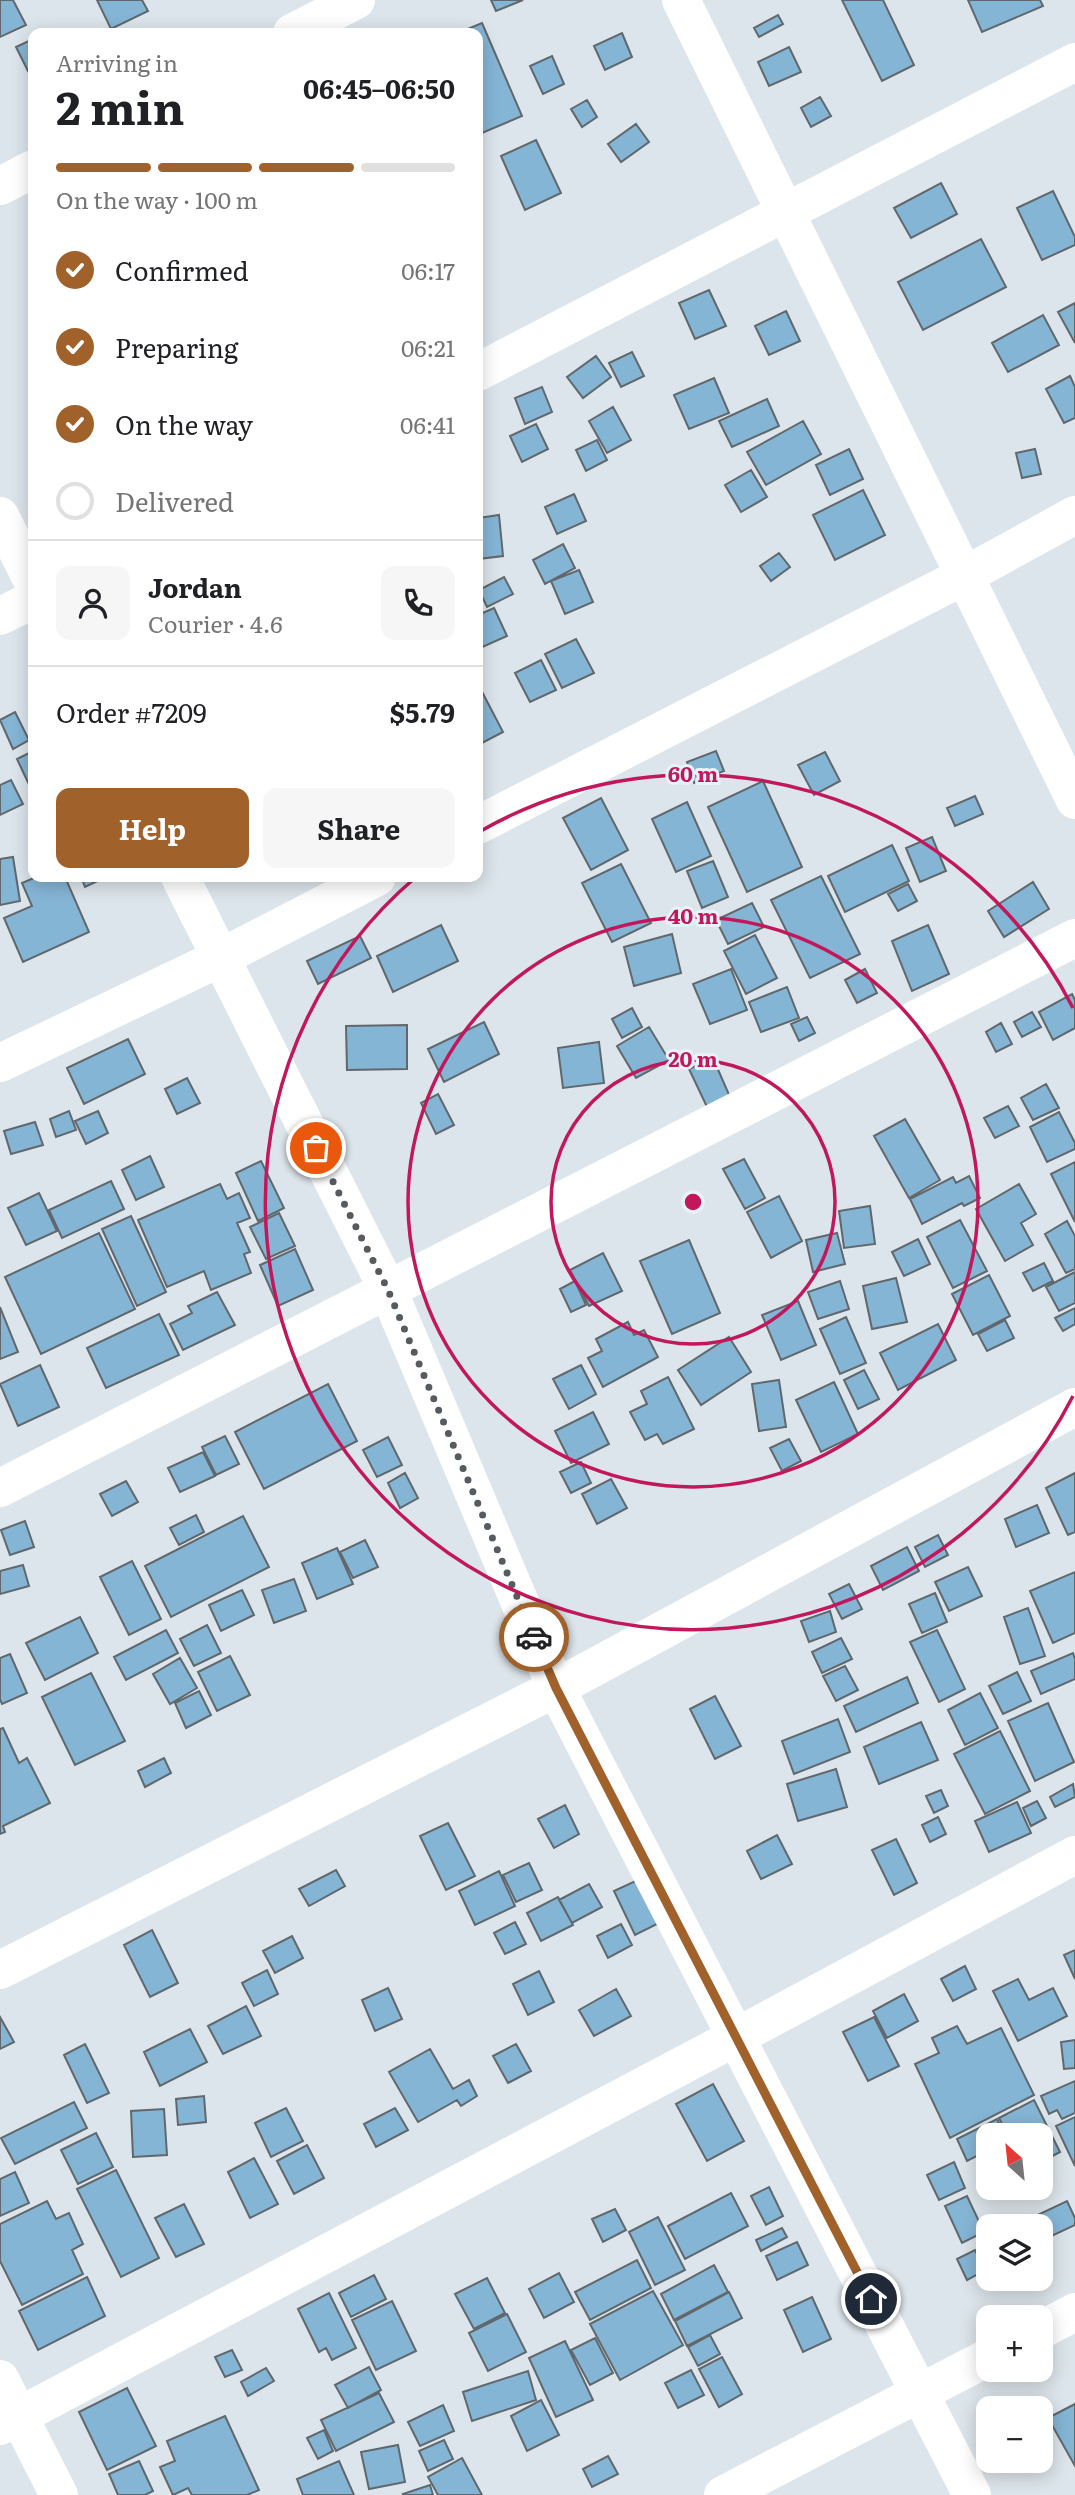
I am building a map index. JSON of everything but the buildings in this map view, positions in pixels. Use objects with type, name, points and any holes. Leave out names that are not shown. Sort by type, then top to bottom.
[{"type":"street","points":[[302,28],[356,0]]},
{"type":"street","points":[[681,0],[1075,800]]},
{"type":"street","points":[[483,369],[1075,62]]},
{"type":"street","points":[[0,186],[28,172]]},
{"type":"street","points":[[483,822],[964,576],[1075,515]]},
{"type":"street","points":[[0,516],[28,572]]},
{"type":"street","points":[[0,616],[28,602]]},
{"type":"street","points":[[182,882],[388,1290],[556,1688],[972,2495]]},
{"type":"street","points":[[0,1063],[220,958],[367,882]]},
{"type":"street","points":[[0,1489],[1075,938]]},
{"type":"street","points":[[0,1970],[556,1688],[1075,1407]]},
{"type":"street","points":[[10,2421],[1075,1855]]},
{"type":"street","points":[[1053,2324],[1075,2312]]},
{"type":"street","points":[[723,2495],[976,2364]]},
{"type":"street","points":[[0,2379],[10,2421],[60,2495]]},
{"type":"way so far","points":[[316,1148],[388,1290],[534,1637]]},
{"type":"route","points":[[534,1637],[556,1688],[871,2299]]}]
